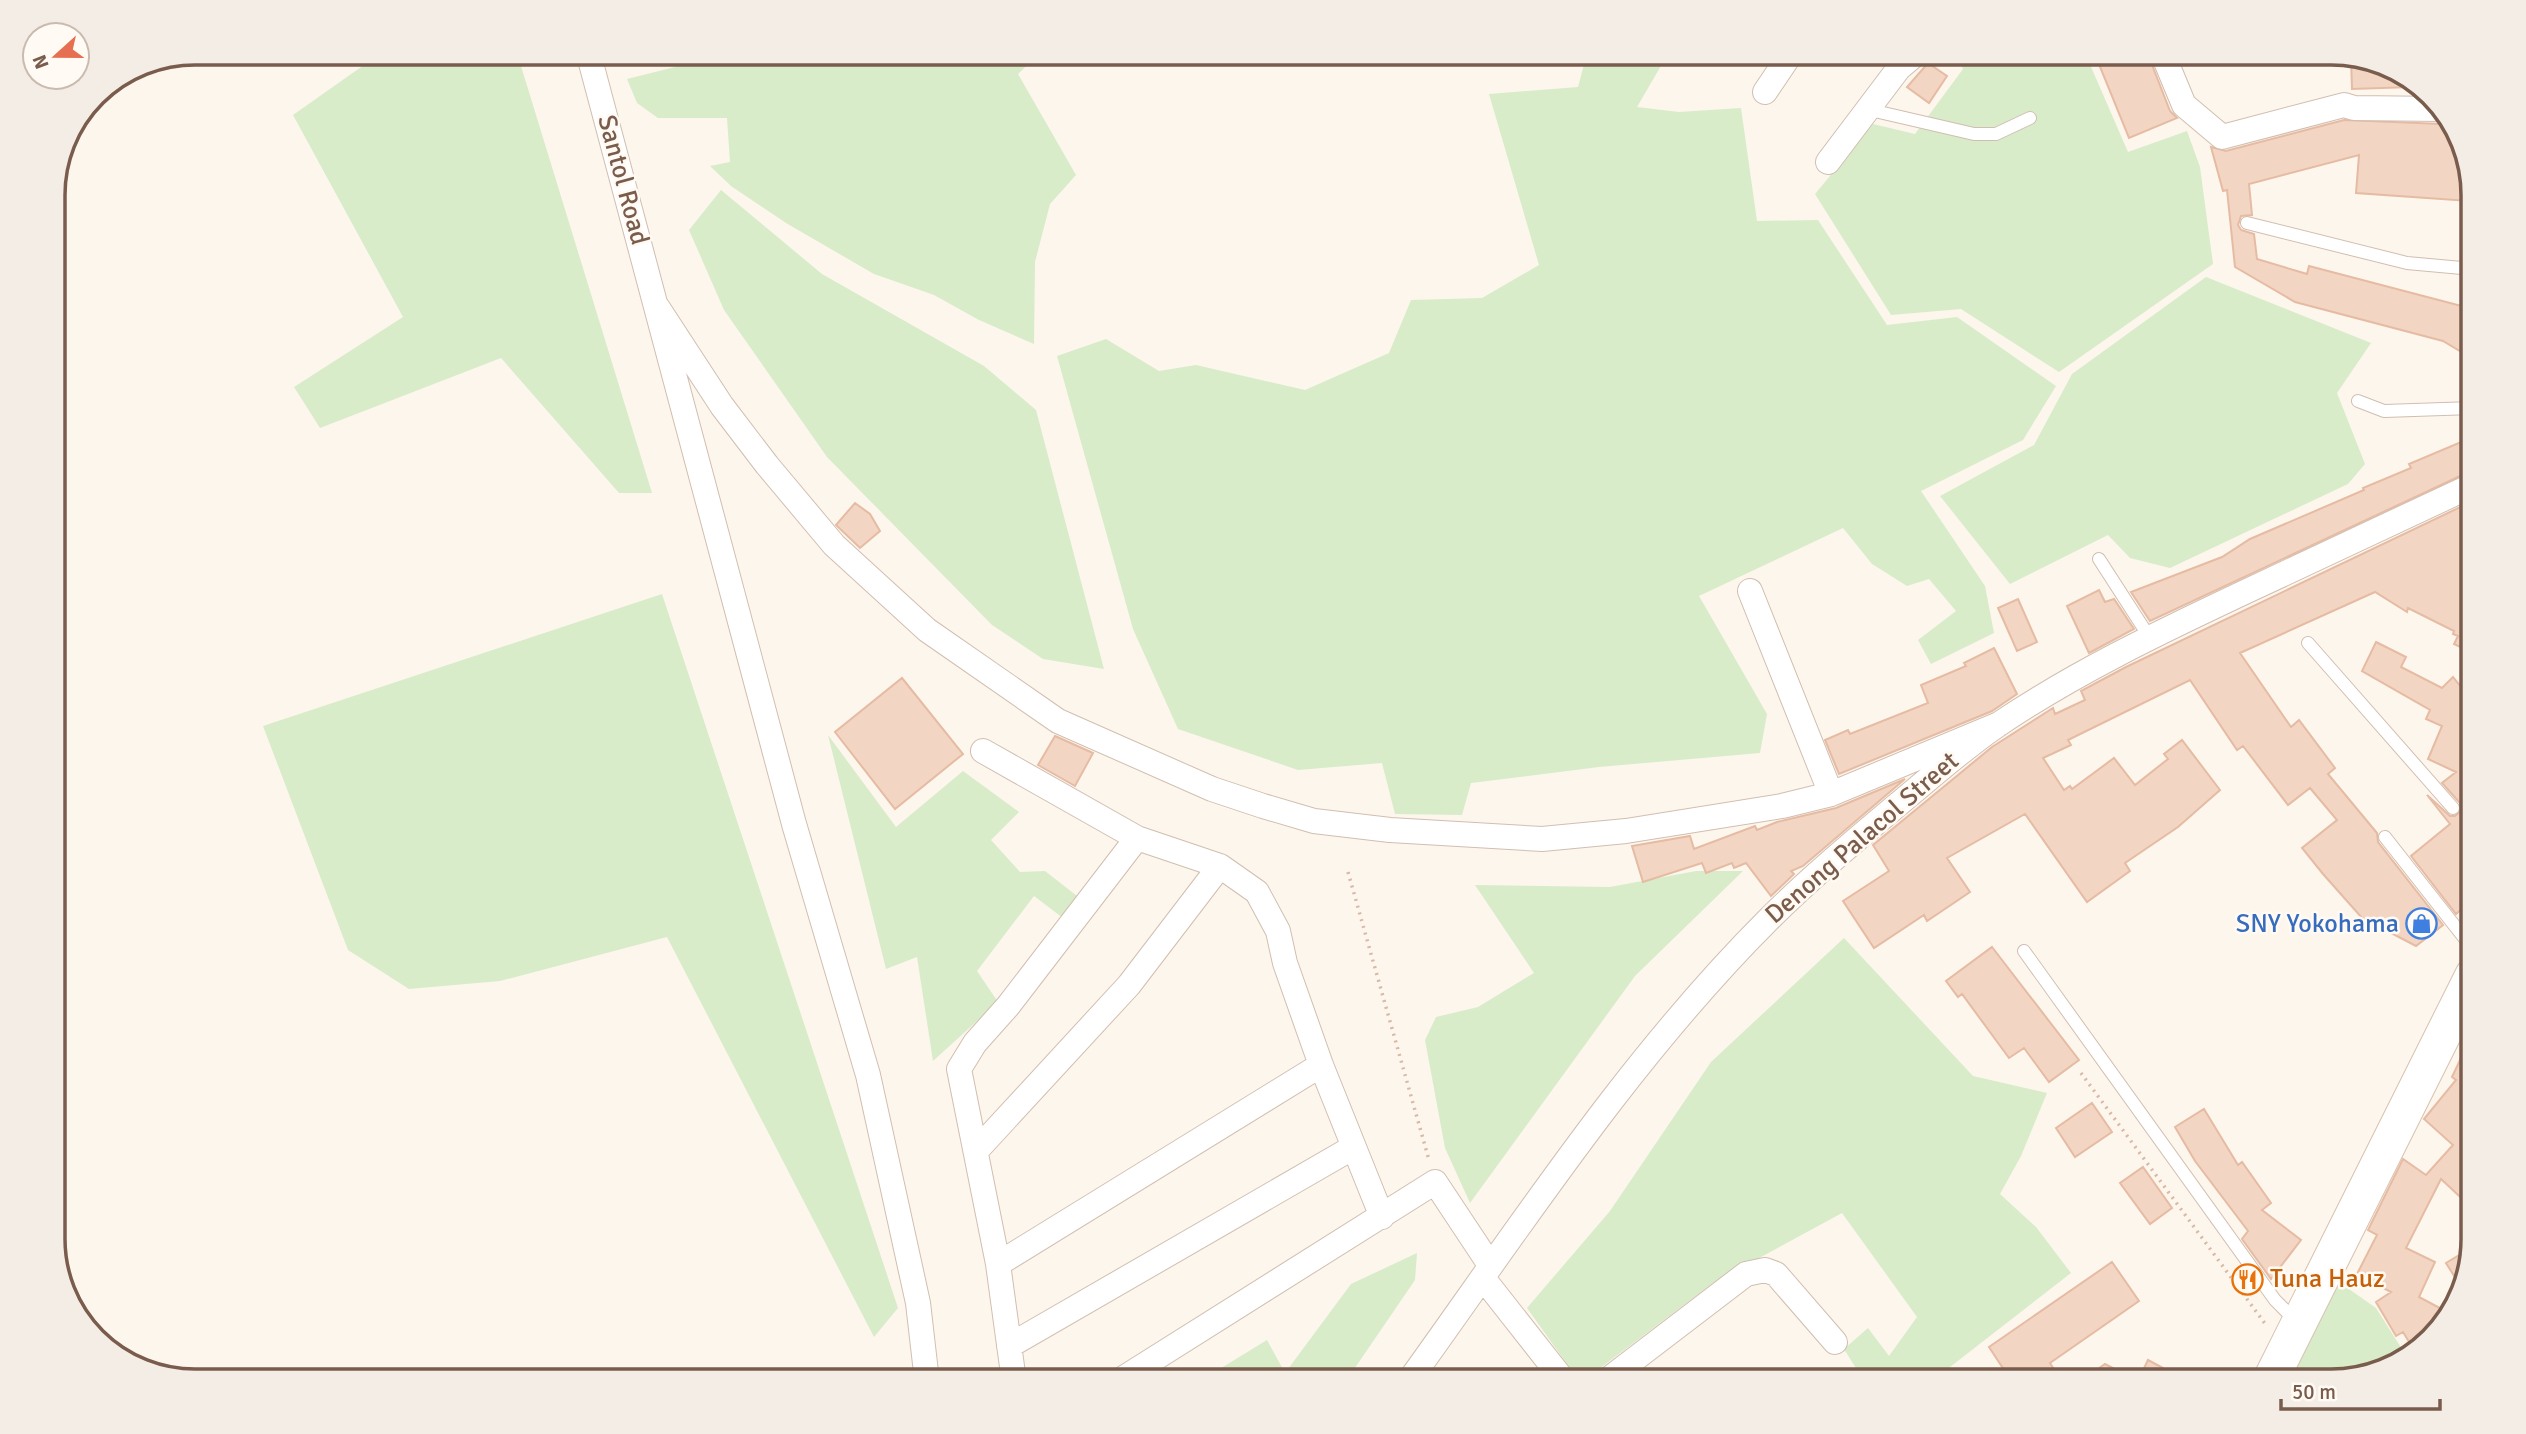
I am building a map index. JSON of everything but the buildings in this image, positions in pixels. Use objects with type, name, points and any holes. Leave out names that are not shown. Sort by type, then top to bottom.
[{"type":"main road","points":[[2285,1352],[2461,999]]},
{"type":"street","name":"Santol Road","points":[[592,65],[794,824],[868,1075],[918,1303],[926,1369]]},
{"type":"street","points":[[1765,92],[1783,65]]},
{"type":"street","points":[[1828,162],[1866,109],[1903,65]]},
{"type":"street","points":[[2167,65],[2184,105],[2208,128],[2222,137],[2344,105],[2354,108],[2429,109]]},
{"type":"street","points":[[658,309],[722,406],[834,545],[927,630],[1028,703],[1117,750],[1200,784],[1314,821],[1390,830],[1542,839],[1680,824],[1782,806],[1831,794],[1999,724]]},
{"type":"street","name":"Denong Palacol Street","points":[[1418,1369],[1611,1103],[1717,975],[1767,920],[1839,854],[1966,747],[1999,724],[2150,638],[2461,491]]},
{"type":"street","points":[[1750,591],[1831,794]]},
{"type":"street","points":[[983,751],[1137,838],[1220,866],[1257,892],[1269,911],[1321,1065],[1352,1148],[1382,1217]]},
{"type":"street","points":[[1012,1369],[998,1264],[959,1082],[959,1069],[975,1043],[1008,1006],[1137,838]]},
{"type":"street","points":[[976,1152],[1129,985],[1220,866]]},
{"type":"street","points":[[998,1264],[1321,1065]]},
{"type":"street","points":[[1009,1346],[1352,1148]]},
{"type":"street","points":[[1138,1369],[1435,1182],[1487,1271],[1556,1369]]},
{"type":"street","points":[[1622,1369],[1746,1274],[1765,1270],[1776,1274],[1835,1342]]},
{"type":"lane","points":[[1866,109],[1974,134],[1996,134],[2030,118]]},
{"type":"lane","points":[[2248,223],[2407,263],[2461,269]]},
{"type":"lane","points":[[2358,401],[2384,411],[2461,408]]},
{"type":"lane","points":[[2099,559],[2150,638]]},
{"type":"lane","points":[[2308,643],[2453,808]]},
{"type":"lane","points":[[2385,837],[2461,934]]},
{"type":"lane","points":[[2024,951],[2275,1300],[2285,1352]]},
{"type":"path","points":[[1348,872],[1435,1182]]},
{"type":"path","points":[[2081,1073],[2285,1352]]},
{"type":"green space","points":[[364,65],[521,65],[652,493],[619,493],[501,358],[320,428],[294,387],[403,317],[293,115]]},
{"type":"green space","points":[[683,65],[1027,65],[1018,74],[1076,175],[1050,204],[1035,262],[1034,344],[979,320],[934,295],[874,274],[786,223],[731,186],[710,166],[730,162],[727,118],[658,118],[637,103],[627,79]]},
{"type":"green space","points":[[1584,65],[1661,65],[1637,107],[1679,112],[1741,108],[1757,221],[1818,220],[1887,325],[1957,317],[2056,386],[2023,440],[1921,491],[1985,586],[1994,633],[1931,664],[1918,640],[1956,611],[1929,579],[1907,586],[1872,564],[1843,528],[1699,596],[1767,714],[1760,753],[1599,767],[1471,783],[1462,815],[1395,814],[1382,763],[1298,770],[1178,729],[1133,629],[1057,356],[1106,339],[1159,371],[1196,365],[1305,390],[1389,353],[1411,300],[1482,298],[1539,265],[1489,94],[1578,87]]},
{"type":"green space","points":[[1961,65],[2090,65],[2128,152],[2187,131],[2200,167],[2213,264],[2059,372],[1961,309],[1891,315],[1815,194],[1873,124],[1915,134],[1963,69]]},
{"type":"green space","points":[[721,190],[822,274],[984,366],[1036,410],[1104,669],[1043,659],[992,625],[827,457],[724,310],[689,230]]},
{"type":"green space","points":[[2206,277],[2371,343],[2337,393],[2365,464],[2348,484],[2170,568],[2130,558],[2108,535],[2010,584],[1940,496],[2034,445],[2072,374]]},
{"type":"green space","points":[[662,594],[898,1308],[874,1337],[667,937],[500,981],[409,989],[348,950],[263,726]]},
{"type":"green space","points":[[828,735],[896,827],[963,771],[1019,812],[991,840],[1020,872],[1045,871],[1077,896],[1063,918],[1034,896],[977,971],[998,1002],[933,1061],[917,957],[886,969]]},
{"type":"green space","points":[[1696,871],[1743,871],[1635,976],[1470,1203],[1445,1148],[1425,1040],[1436,1017],[1478,1007],[1534,973],[1475,885],[1610,887]]},
{"type":"green space","points":[[1844,938],[1973,1076],[2047,1093],[2021,1156],[2000,1194],[2036,1227],[2071,1273],[1947,1369],[1856,1369],[1844,1349],[1868,1328],[1889,1356],[1917,1317],[1842,1213],[1713,1283],[1599,1369],[1570,1369],[1527,1308],[1610,1211],[1711,1062]]},
{"type":"green space","points":[[1417,1253],[1415,1280],[1354,1369],[1288,1369],[1351,1284]]},
{"type":"green space","points":[[2339,1282],[2376,1308],[2401,1348],[2365,1365],[2296,1369]]},
{"type":"green space","points":[[1267,1340],[1283,1369],[1220,1369]]},
{"type":"place","name":"SNY Yokohama","points":[[2422,924]]},
{"type":"place","name":"Tuna Hauz","points":[[2247,1279]]}]
